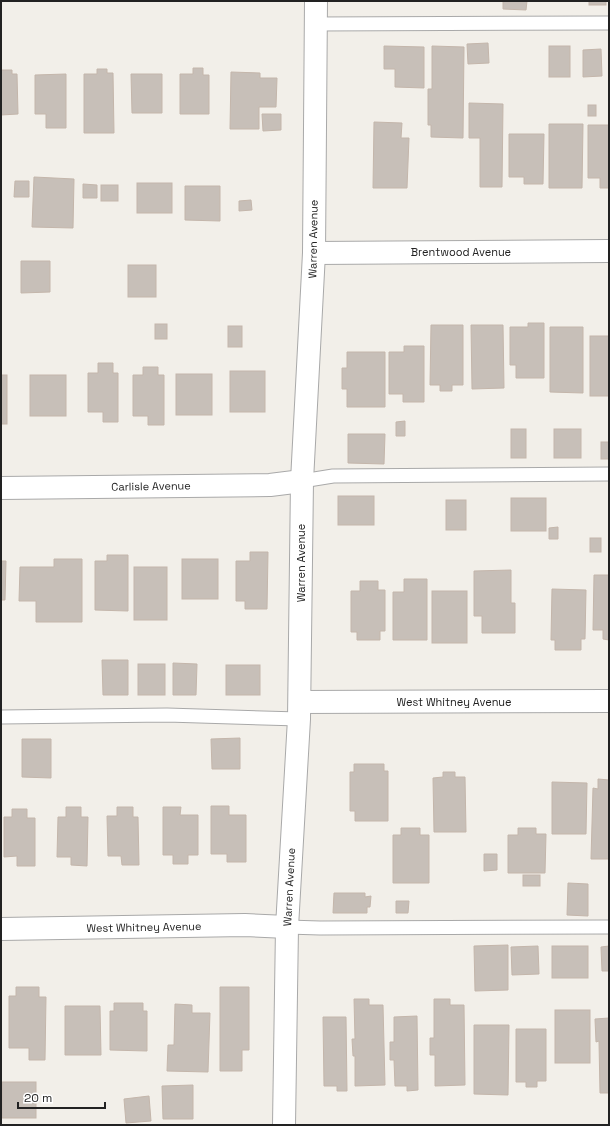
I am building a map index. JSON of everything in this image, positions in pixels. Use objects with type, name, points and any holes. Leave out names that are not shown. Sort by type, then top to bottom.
[{"type":"street","name":"Warren Avenue","points":[[284,1125],[287,927],[300,711],[302,481],[314,253],[316,1]]},
{"type":"street","name":"Brentwood Avenue","points":[[314,253],[609,251]]},
{"type":"street","name":"Carlisle Avenue","points":[[1,488],[270,485],[302,481]]},
{"type":"street","name":"West Whitney Avenue","points":[[300,711],[609,701]]},
{"type":"street","name":"West Whitney Avenue","points":[[1,930],[245,925],[287,927]]},
{"type":"lane","points":[[315,24],[609,23]]},
{"type":"lane","points":[[302,481],[333,476],[609,474]]},
{"type":"lane","points":[[1,717],[167,715],[300,711]]},
{"type":"lane","points":[[287,927],[609,927]]},
{"type":"building","points":[[503,1],[527,1],[526,10],[503,9]]},
{"type":"building","points":[[589,1],[606,1],[606,5],[589,5]]},
{"type":"building","points":[[488,43],[489,63],[468,64],[467,44]]},
{"type":"building","points":[[384,46],[424,47],[424,88],[395,87],[395,69],[384,69]]},
{"type":"building","points":[[432,46],[464,47],[463,138],[431,137],[431,125],[428,125],[428,89],[432,89]]},
{"type":"building","points":[[549,46],[570,46],[570,77],[549,77]]},
{"type":"building","points":[[601,49],[602,76],[583,77],[583,50]]},
{"type":"building","points":[[193,68],[203,68],[203,75],[209,75],[209,114],[180,114],[180,74],[193,74]]},
{"type":"building","points":[[97,69],[107,69],[107,73],[113,73],[114,133],[84,133],[84,74],[97,74]]},
{"type":"building","points":[[1,70],[12,70],[12,74],[17,74],[18,114],[1,115]]},
{"type":"building","points":[[231,72],[260,73],[260,78],[277,78],[276,107],[259,107],[259,129],[230,129]]},
{"type":"building","points":[[66,74],[66,128],[46,128],[46,114],[35,114],[35,75]]},
{"type":"building","points":[[131,74],[162,74],[162,113],[132,113]]},
{"type":"building","points":[[469,103],[503,104],[502,187],[480,187],[480,138],[469,138]]},
{"type":"building","points":[[588,105],[596,105],[596,116],[588,116]]},
{"type":"building","points":[[262,114],[281,114],[281,130],[263,131]]},
{"type":"building","points":[[374,122],[402,123],[401,138],[409,138],[407,188],[373,188]]},
{"type":"building","points":[[549,124],[583,124],[582,188],[549,188]]},
{"type":"building","points":[[588,125],[609,125],[609,188],[600,188],[600,178],[588,178]]},
{"type":"building","points":[[509,134],[544,134],[543,184],[524,184],[524,177],[509,177]]},
{"type":"building","points":[[34,177],[74,179],[73,228],[32,227]]},
{"type":"building","points":[[15,181],[29,181],[29,197],[14,197]]},
{"type":"building","points":[[137,183],[172,183],[172,213],[137,213]]},
{"type":"building","points":[[83,184],[97,185],[97,198],[83,198]]},
{"type":"building","points":[[101,185],[118,185],[118,201],[101,201]]},
{"type":"building","points":[[185,186],[220,186],[220,221],[185,220]]},
{"type":"building","points":[[251,200],[252,210],[239,211],[239,201]]},
{"type":"building","points":[[21,261],[50,261],[50,292],[21,293]]},
{"type":"building","points":[[128,265],[156,265],[156,297],[128,297]]},
{"type":"building","points":[[528,323],[544,323],[544,378],[516,378],[516,365],[510,365],[510,327],[528,327]]},
{"type":"building","points":[[155,324],[167,324],[167,339],[155,339]]},
{"type":"building","points":[[431,325],[463,325],[463,385],[452,385],[452,391],[440,391],[440,385],[430,385]]},
{"type":"building","points":[[471,325],[503,325],[504,388],[472,389]]},
{"type":"building","points":[[228,326],[242,326],[242,347],[228,347]]},
{"type":"building","points":[[550,327],[583,327],[583,393],[550,392]]},
{"type":"building","points":[[590,336],[609,336],[609,396],[590,396]]},
{"type":"building","points":[[404,346],[424,346],[424,402],[403,402],[403,394],[389,394],[389,352],[404,352]]},
{"type":"building","points":[[347,352],[385,352],[385,407],[347,407],[347,389],[342,389],[342,368],[347,368]]},
{"type":"building","points":[[98,363],[113,363],[113,373],[118,373],[118,422],[103,422],[103,412],[88,412],[88,373],[98,373]]},
{"type":"building","points":[[143,367],[158,367],[158,375],[164,375],[164,425],[148,425],[148,416],[133,416],[133,375],[143,375]]},
{"type":"building","points":[[230,371],[265,371],[265,412],[230,412]]},
{"type":"building","points":[[176,374],[212,374],[212,415],[176,415]]},
{"type":"building","points":[[1,375],[7,375],[7,424],[1,424]]},
{"type":"building","points":[[30,375],[66,375],[66,416],[30,416]]},
{"type":"building","points":[[405,421],[405,436],[396,436],[396,422]]},
{"type":"building","points":[[511,429],[526,429],[526,458],[511,458]]},
{"type":"building","points":[[554,429],[581,429],[581,458],[554,458]]},
{"type":"building","points":[[348,434],[385,434],[384,464],[348,463]]},
{"type":"building","points":[[601,442],[609,442],[609,459],[601,459]]},
{"type":"building","points":[[338,496],[374,496],[374,525],[338,525]]},
{"type":"building","points":[[511,498],[546,498],[546,531],[511,531]]},
{"type":"building","points":[[446,500],[466,500],[466,530],[446,530]]},
{"type":"building","points":[[558,527],[558,539],[549,539],[549,528]]},
{"type":"building","points":[[590,538],[601,538],[601,552],[590,552]]},
{"type":"building","points":[[250,552],[268,552],[267,609],[245,609],[245,601],[236,601],[236,561],[250,561]]},
{"type":"building","points":[[107,555],[128,555],[128,611],[95,610],[95,561],[107,561]]},
{"type":"building","points":[[54,559],[82,559],[82,622],[36,622],[36,601],[19,601],[20,567],[54,567]]},
{"type":"building","points":[[182,559],[218,559],[218,599],[182,599]]},
{"type":"building","points":[[1,561],[6,561],[5,600],[1,600]]},
{"type":"building","points":[[134,567],[167,567],[167,620],[134,620]]},
{"type":"building","points":[[511,570],[511,603],[515,603],[515,633],[482,633],[482,616],[474,616],[474,571]]},
{"type":"building","points":[[594,575],[609,575],[609,640],[603,639],[603,630],[593,630]]},
{"type":"building","points":[[404,579],[427,579],[427,640],[393,640],[393,592],[404,592]]},
{"type":"building","points":[[360,581],[378,581],[378,590],[385,590],[385,631],[380,631],[380,640],[357,640],[357,632],[351,632],[351,591],[360,591]]},
{"type":"building","points":[[552,589],[586,590],[585,639],[581,639],[581,650],[555,650],[555,640],[551,640]]},
{"type":"building","points":[[432,591],[467,591],[467,643],[432,643]]},
{"type":"building","points":[[102,660],[128,660],[128,695],[103,695]]},
{"type":"building","points":[[173,663],[197,664],[196,695],[173,695]]},
{"type":"building","points":[[138,664],[165,664],[165,695],[138,695]]},
{"type":"building","points":[[226,665],[260,665],[260,695],[226,695]]},
{"type":"building","points":[[240,738],[240,769],[212,769],[211,739]]},
{"type":"building","points":[[22,739],[51,739],[51,778],[22,777]]},
{"type":"building","points":[[354,764],[384,764],[384,771],[388,771],[388,821],[355,821],[355,811],[350,811],[350,772],[354,772]]},
{"type":"building","points":[[443,772],[455,772],[455,777],[465,777],[466,832],[434,832],[433,778],[443,777]]},
{"type":"building","points":[[598,779],[609,780],[609,859],[591,859],[593,788],[598,789]]},
{"type":"building","points":[[552,782],[587,783],[586,834],[552,834]]},
{"type":"building","points":[[211,806],[229,806],[229,815],[246,815],[246,862],[227,862],[227,854],[211,854]]},
{"type":"building","points":[[66,807],[81,807],[81,817],[88,817],[87,866],[71,865],[71,857],[57,857],[58,817],[66,817]]},
{"type":"building","points":[[117,807],[133,807],[133,817],[138,817],[139,865],[122,865],[121,856],[108,856],[107,816],[117,816]]},
{"type":"building","points":[[163,807],[181,807],[180,815],[198,815],[198,855],[188,855],[188,864],[173,864],[173,855],[163,855]]},
{"type":"building","points":[[12,809],[27,809],[27,818],[35,818],[35,866],[17,866],[17,856],[4,857],[4,817],[12,817]]},
{"type":"building","points":[[401,828],[420,828],[420,835],[429,835],[429,883],[393,883],[393,835],[401,835]]},
{"type":"building","points":[[518,828],[536,828],[536,834],[546,834],[545,873],[508,873],[508,835],[518,835]]},
{"type":"building","points":[[484,854],[497,854],[497,870],[484,871]]},
{"type":"building","points":[[523,875],[540,875],[540,886],[523,886]]},
{"type":"building","points":[[568,883],[588,884],[588,916],[567,915]]},
{"type":"building","points":[[334,893],[365,893],[365,897],[371,896],[370,907],[367,907],[367,913],[333,913]]},
{"type":"building","points":[[396,901],[409,901],[408,913],[396,913]]},
{"type":"building","points":[[508,945],[508,990],[475,991],[474,946]]},
{"type":"building","points":[[538,946],[539,974],[512,975],[511,947]]},
{"type":"building","points":[[552,946],[588,946],[588,978],[552,978]]},
{"type":"building","points":[[609,946],[609,971],[602,971],[601,947]]},
{"type":"building","points":[[16,987],[39,987],[39,997],[46,997],[45,1060],[29,1060],[29,1048],[9,1048],[9,996],[16,996]]},
{"type":"building","points":[[220,987],[249,987],[249,1050],[242,1050],[242,1071],[220,1071]]},
{"type":"building","points":[[354,999],[369,999],[369,1005],[383,1005],[385,1085],[355,1086],[355,1056],[353,1056],[352,1039],[355,1039]]},
{"type":"building","points":[[434,999],[450,999],[450,1005],[464,1005],[465,1085],[435,1086],[435,1055],[430,1055],[430,1038],[434,1038]]},
{"type":"building","points":[[114,1003],[143,1003],[143,1011],[147,1011],[147,1051],[110,1050],[110,1011],[114,1011]]},
{"type":"building","points":[[175,1004],[192,1005],[192,1013],[210,1013],[208,1072],[167,1071],[168,1045],[174,1045]]},
{"type":"building","points":[[65,1006],[100,1006],[101,1055],[65,1055]]},
{"type":"building","points":[[555,1010],[590,1010],[590,1063],[555,1063]]},
{"type":"building","points":[[417,1016],[418,1090],[407,1091],[407,1086],[395,1086],[394,1060],[390,1060],[390,1042],[394,1042],[394,1017]]},
{"type":"building","points":[[323,1017],[346,1017],[347,1091],[337,1091],[337,1086],[324,1086]]},
{"type":"building","points":[[609,1018],[609,1093],[600,1093],[599,1041],[596,1042],[595,1019]]},
{"type":"building","points":[[474,1025],[509,1025],[508,1095],[474,1094]]},
{"type":"building","points":[[516,1029],[546,1029],[546,1081],[537,1081],[537,1087],[526,1087],[526,1082],[516,1082]]},
{"type":"building","points":[[2,1082],[36,1082],[36,1118],[2,1118]]},
{"type":"building","points":[[193,1085],[193,1119],[163,1119],[162,1086]]},
{"type":"building","points":[[149,1096],[151,1121],[126,1123],[124,1099]]}]
